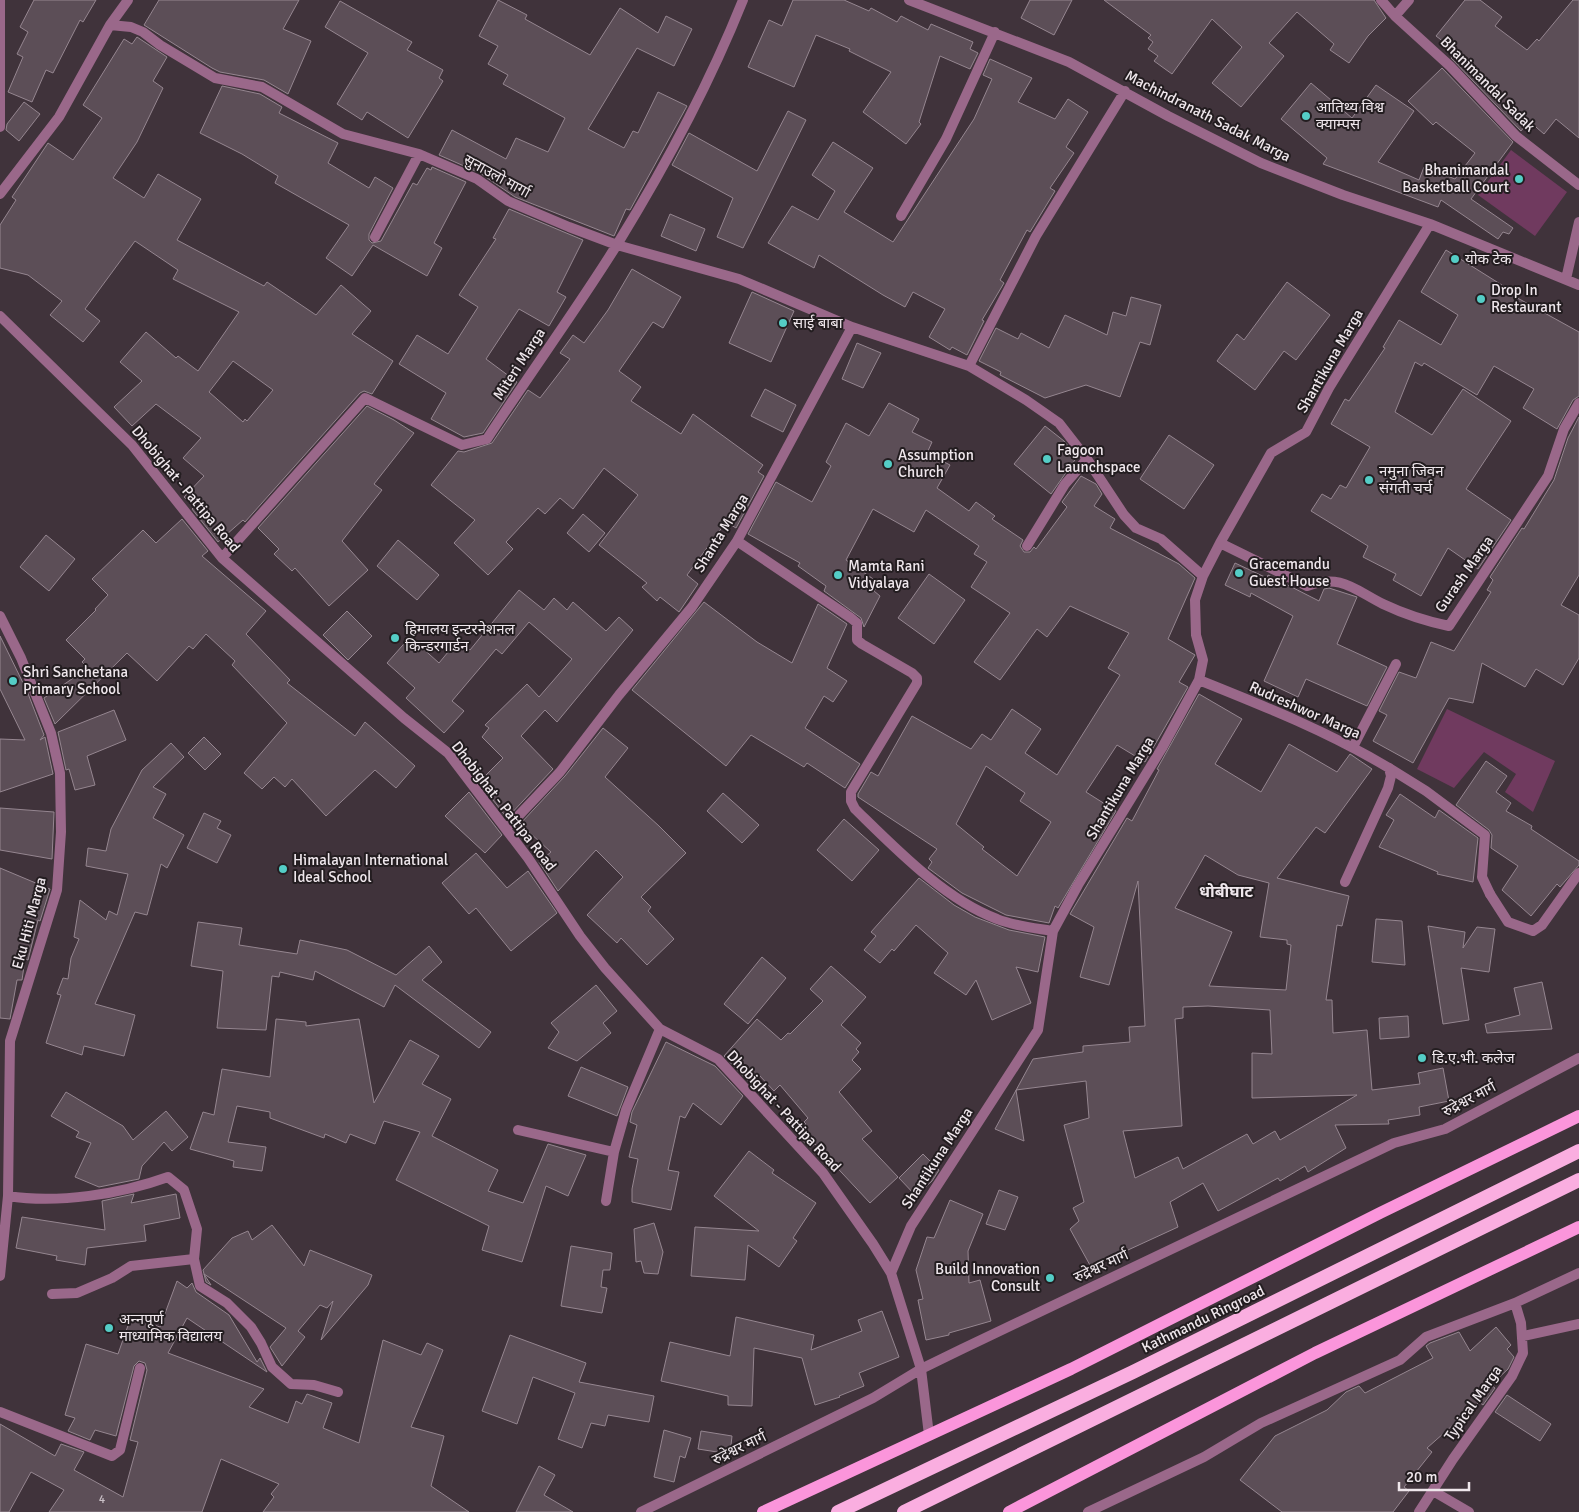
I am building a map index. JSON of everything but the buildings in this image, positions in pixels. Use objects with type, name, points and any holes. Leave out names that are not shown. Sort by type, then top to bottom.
[{"type":"highway","name":"Kathmandu Ringroad","points":[[838,1512],[1133,1372],[1579,1151]]},
{"type":"highway","points":[[904,1512],[1579,1180]]},
{"type":"main road","points":[[763,1512],[1071,1369],[1380,1213],[1579,1116]]},
{"type":"main road","points":[[1009,1512],[1315,1352],[1579,1227]]},
{"type":"street","points":[[0,0],[0,127]]},
{"type":"street","points":[[0,194],[59,117],[110,26],[128,0]]},
{"type":"street","name":"Miteri Marga","points":[[222,558],[365,398],[462,445],[488,439],[617,245],[658,175],[696,105],[743,0]]},
{"type":"street","name":"Machindranath Sadak Marga","points":[[909,0],[1069,62],[1168,116],[1261,162],[1343,195],[1430,224],[1579,285]]},
{"type":"street","name":"Bhanimandal Sadak","points":[[1381,0],[1395,16],[1450,66],[1516,136],[1579,185]]},
{"type":"street","points":[[1395,16],[1409,0]]},
{"type":"street","name":"सुनाउलो मार्गा","points":[[110,26],[131,27],[143,32],[160,45],[215,78],[262,88],[343,134],[419,154],[477,179],[508,201],[617,245],[739,278],[852,327]]},
{"type":"street","points":[[901,216],[946,139],[995,32]]},
{"type":"street","points":[[969,366],[1036,236],[1125,91]]},
{"type":"street","points":[[376,238],[419,154]]},
{"type":"street","points":[[1566,279],[1579,222]]},
{"type":"street","name":"Shantikuna Marga","points":[[891,1273],[911,1226],[1038,1030],[1053,931],[1078,885],[1162,748],[1199,680],[1203,660],[1196,635],[1195,600],[1220,543],[1271,453],[1306,432],[1329,388],[1430,224]]},
{"type":"street","name":"Dhobighat - Pattipa Road","points":[[0,316],[132,445],[222,558],[404,718],[448,753],[506,829],[585,942],[660,1029],[718,1059],[823,1173],[891,1273]]},
{"type":"street","points":[[852,327],[969,366],[1026,400],[1059,423],[1088,459],[1124,515],[1136,528],[1161,539],[1204,576]]},
{"type":"street","name":"Shanta Marga","points":[[506,829],[560,772],[619,695],[692,607],[737,541],[852,327]]},
{"type":"street","name":"Gurash Marga","points":[[1220,543],[1308,586],[1321,581],[1351,585],[1382,604],[1420,620],[1449,626],[1548,476],[1564,429],[1579,403]]},
{"type":"street","points":[[1027,546],[1065,484],[1088,459]]},
{"type":"street","points":[[737,541],[857,622],[857,640],[912,673],[917,678],[917,683],[851,792],[851,801],[855,809],[905,859],[963,902],[997,920],[1053,931]]},
{"type":"street","name":"Eku Hiti Marga","points":[[0,616],[21,658],[51,733],[60,773],[61,832],[57,890],[10,1041],[8,1196],[0,1276]]},
{"type":"street","points":[[1353,747],[1396,664]]},
{"type":"street","name":"Rudreshwor Marga","points":[[1199,680],[1251,700],[1353,747],[1390,772],[1426,791],[1485,835],[1482,877],[1490,894],[1508,922],[1533,931],[1542,925],[1579,873]]},
{"type":"street","points":[[1345,882],[1388,788],[1390,772]]},
{"type":"street","points":[[606,1201],[614,1152],[626,1110],[660,1029]]},
{"type":"street","name":"रुद्रेश्वर मार्ग","points":[[641,1512],[873,1398],[921,1369],[1394,1143],[1445,1129],[1579,1058]]},
{"type":"street","points":[[518,1130],[614,1152]]},
{"type":"street","points":[[8,1196],[44,1200],[138,1188],[168,1177],[184,1190],[197,1229],[194,1258],[200,1286],[227,1303],[251,1327],[262,1343],[272,1368],[291,1384],[314,1385],[338,1392]]},
{"type":"street","points":[[52,1294],[77,1293],[112,1278],[131,1266],[194,1258]]},
{"type":"street","points":[[891,1273],[921,1369],[922,1390],[929,1435]]},
{"type":"street","points":[[1088,1512],[1204,1457],[1261,1423],[1400,1360],[1426,1337],[1515,1303],[1579,1273]]},
{"type":"street","name":"Typical Marga","points":[[1419,1512],[1453,1459],[1512,1376],[1523,1353],[1523,1336],[1515,1303]]},
{"type":"street","points":[[1523,1336],[1579,1324]]},
{"type":"street","points":[[0,1412],[112,1456],[120,1450],[140,1368]]},
{"type":"street","points":[[1433,1491],[1469,1512]]},
{"type":"shaded area","points":[[1511,150],[1567,192],[1535,236],[1478,195]]},
{"type":"shaded area","points":[[1447,709],[1555,761],[1533,812],[1505,792],[1516,774],[1484,752],[1454,788],[1417,769]]},
{"type":"place","name":"आतिथ्य विश्व क्याम्पस","points":[[1306,116]]},
{"type":"place","name":"Bhanimandal Basketball Court","points":[[1519,179]]},
{"type":"place","name":"योक टेक","points":[[1455,259]]},
{"type":"place","name":"Drop In Restaurant","points":[[1481,299]]},
{"type":"place","name":"साई बाबा","points":[[783,323]]},
{"type":"place","name":"Fagoon Launchspace","points":[[1047,459]]},
{"type":"place","name":"Assumption Church","points":[[888,464]]},
{"type":"place","name":"नमुना जिवन संगती चर्च","points":[[1369,480]]},
{"type":"place","name":"Gracemandu Guest House","points":[[1239,573]]},
{"type":"place","name":"Mamta Rani Vidyalaya","points":[[838,575]]},
{"type":"place","name":"हिमालय इन्टरनेशनल किन्डरगार्डन","points":[[395,638]]},
{"type":"place","name":"Shri Sanchetana Primary School","points":[[13,681]]},
{"type":"place","name":"Himalayan International Ideal School","points":[[283,869]]},
{"type":"place","name":"डि.ए.भी. कलेज","points":[[1422,1058]]},
{"type":"place","name":"Build Innovation Consult","points":[[1050,1278]]},
{"type":"place","name":"अन्‍नपूर्ण माध्यामिक विद्यालय","points":[[109,1328]]},
{"type":"district","name":"धोबीघाट","points":[[1226,892]]}]
